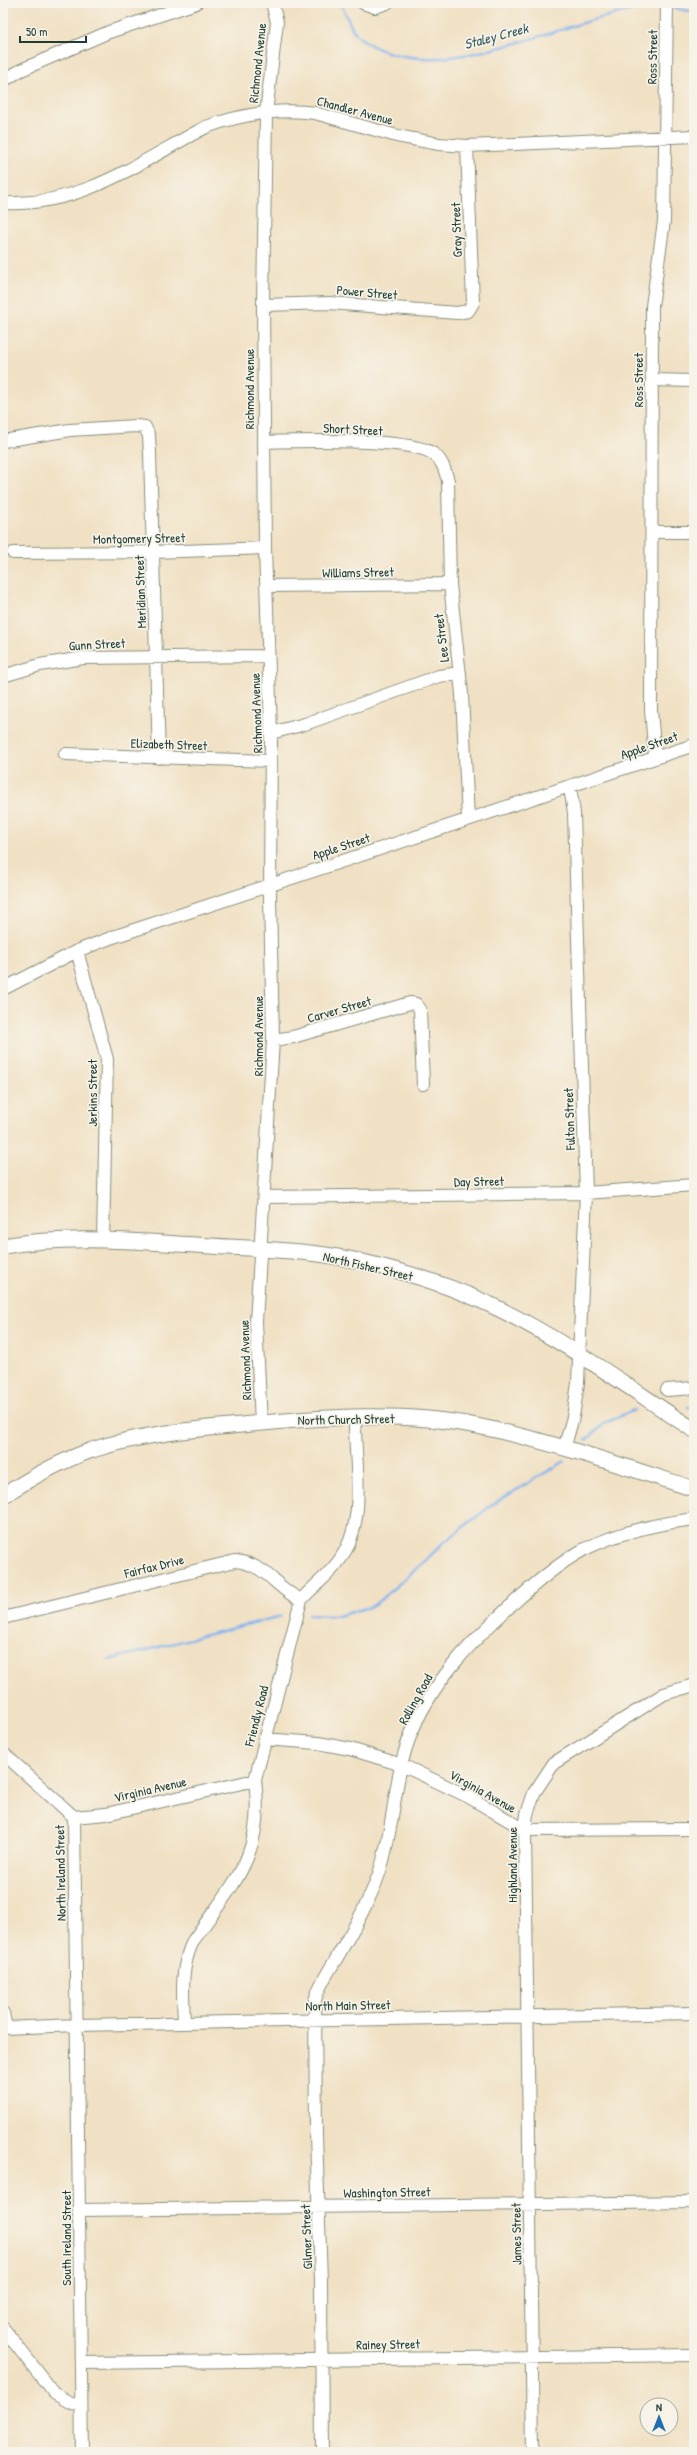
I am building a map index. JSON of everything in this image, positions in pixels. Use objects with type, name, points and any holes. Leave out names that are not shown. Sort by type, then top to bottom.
[{"type":"main road","name":"North Fisher Street","points":[[3,1246],[30,1242],[103,1239],[262,1250],[346,1258],[424,1279],[457,1290],[502,1310],[579,1355],[694,1430]]},
{"type":"main road","name":"North Church Street","points":[[3,1496],[70,1458],[121,1442],[180,1430],[261,1423],[355,1418],[447,1421],[503,1432],[694,1489]]},
{"type":"street","points":[[3,81],[21,70],[109,32],[196,3]]},
{"type":"street","name":"Richmond Avenue","points":[[261,1423],[256,1322],[262,1250],[273,1040],[270,884],[271,733],[265,548],[263,305],[266,113],[277,28],[275,11],[272,3]]},
{"type":"street","points":[[363,3],[375,7],[387,3]]},
{"type":"street","name":"Ross Street","points":[[655,758],[651,710],[652,306],[664,221],[667,3]]},
{"type":"street","name":"Chandler Avenue","points":[[3,203],[48,202],[79,194],[206,128],[222,122],[266,113],[302,111],[315,113],[397,136],[439,144],[467,146],[665,139],[694,136]]},
{"type":"street","name":"Gray Street","points":[[467,146],[473,303],[468,311]]},
{"type":"street","name":"Power Street","points":[[263,305],[323,303],[457,313],[468,311]]},
{"type":"street","points":[[652,380],[694,381]]},
{"type":"street","name":"Meridian Street","points":[[3,441],[70,430],[145,427],[149,436],[150,448],[159,758]]},
{"type":"street","name":"Short Street","points":[[264,442],[312,441],[410,446],[425,449],[437,457]]},
{"type":"street","name":"Lee Street","points":[[437,457],[443,465],[448,481],[450,584],[460,673],[468,819]]},
{"type":"street","points":[[652,532],[694,532]]},
{"type":"street","name":"Montgomery Street","points":[[13,553],[153,552],[265,548]]},
{"type":"street","name":"Williams Street","points":[[267,586],[450,584]]},
{"type":"street","name":"Gunn Street","points":[[3,676],[62,660],[156,656],[268,656]]},
{"type":"street","points":[[271,733],[305,724],[439,676],[460,673]]},
{"type":"street","name":"Apple Street","points":[[3,989],[77,951],[113,937],[694,745]]},
{"type":"street","name":"Elizabeth Street","points":[[65,754],[271,761]]},
{"type":"street","name":"Fulton Street","points":[[564,1449],[576,1400],[586,1193],[574,813],[570,787]]},
{"type":"street","name":"Jerkins Street","points":[[77,951],[107,1059],[103,1239]]},
{"type":"street","name":"Carver Street","points":[[273,1040],[293,1037],[413,1003],[420,1009],[422,1084]]},
{"type":"street","name":"Day Street","points":[[265,1197],[586,1193],[694,1185]]},
{"type":"street","points":[[667,1390],[694,1388]]},
{"type":"street","name":"Friendly Road","points":[[184,2023],[183,1980],[185,1961],[193,1941],[243,1872],[250,1856],[258,1810],[255,1780],[264,1739],[301,1600],[313,1586],[327,1575],[341,1558],[355,1526],[357,1498],[355,1418]]},
{"type":"street","name":"Rolling Road","points":[[315,2020],[315,2000],[319,1987],[362,1914],[379,1875],[388,1847],[402,1765],[419,1716],[441,1679],[472,1643],[530,1587],[567,1560],[608,1539],[642,1528],[694,1520]]},
{"type":"street","name":"Fairfax Drive","points":[[3,1618],[235,1561],[262,1569],[285,1591],[301,1600]]},
{"type":"street","name":"Highland Avenue","points":[[527,2016],[525,1830],[527,1814],[534,1793],[554,1763],[664,1694],[694,1685]]},
{"type":"street","name":"Virginia Avenue","points":[[264,1739],[318,1743],[350,1749],[402,1765],[469,1797],[525,1830]]},
{"type":"street","name":"North Ireland Street","points":[[3,1753],[74,1817],[77,2025]]},
{"type":"street","name":"Virginia Avenue","points":[[74,1817],[106,1814],[255,1780]]},
{"type":"street","points":[[525,1830],[694,1829]]},
{"type":"street","name":"North Main Street","points":[[4,2028],[77,2025],[694,2012]]},
{"type":"street","points":[[3,2013],[4,2028]]},
{"type":"street","name":"James Street","points":[[527,2016],[533,2452]]},
{"type":"street","name":"Gilmer Street","points":[[315,2020],[322,2452]]},
{"type":"street","name":"South Ireland Street","points":[[77,2025],[82,2452]]},
{"type":"street","name":"Washington Street","points":[[80,2210],[694,2202]]},
{"type":"street","points":[[3,2328],[54,2393],[71,2403],[81,2404]]},
{"type":"street","name":"Rainey Street","points":[[82,2363],[694,2355]]},
{"type":"waterway","name":"Staley Creek","points":[[339,3],[352,29],[359,37],[389,53],[425,58],[463,55],[503,47],[583,23],[621,13],[655,7]]},
{"type":"waterway","name":"Staley Creek","points":[[674,8],[694,12]]},
{"type":"waterway","points":[[688,1407],[694,1408]]},
{"type":"waterway","points":[[586,1440],[605,1423],[634,1410]]},
{"type":"waterway","points":[[309,1615],[338,1616],[373,1606],[422,1564],[443,1543],[493,1504],[565,1461]]},
{"type":"waterway","points":[[108,1660],[281,1616]]}]
